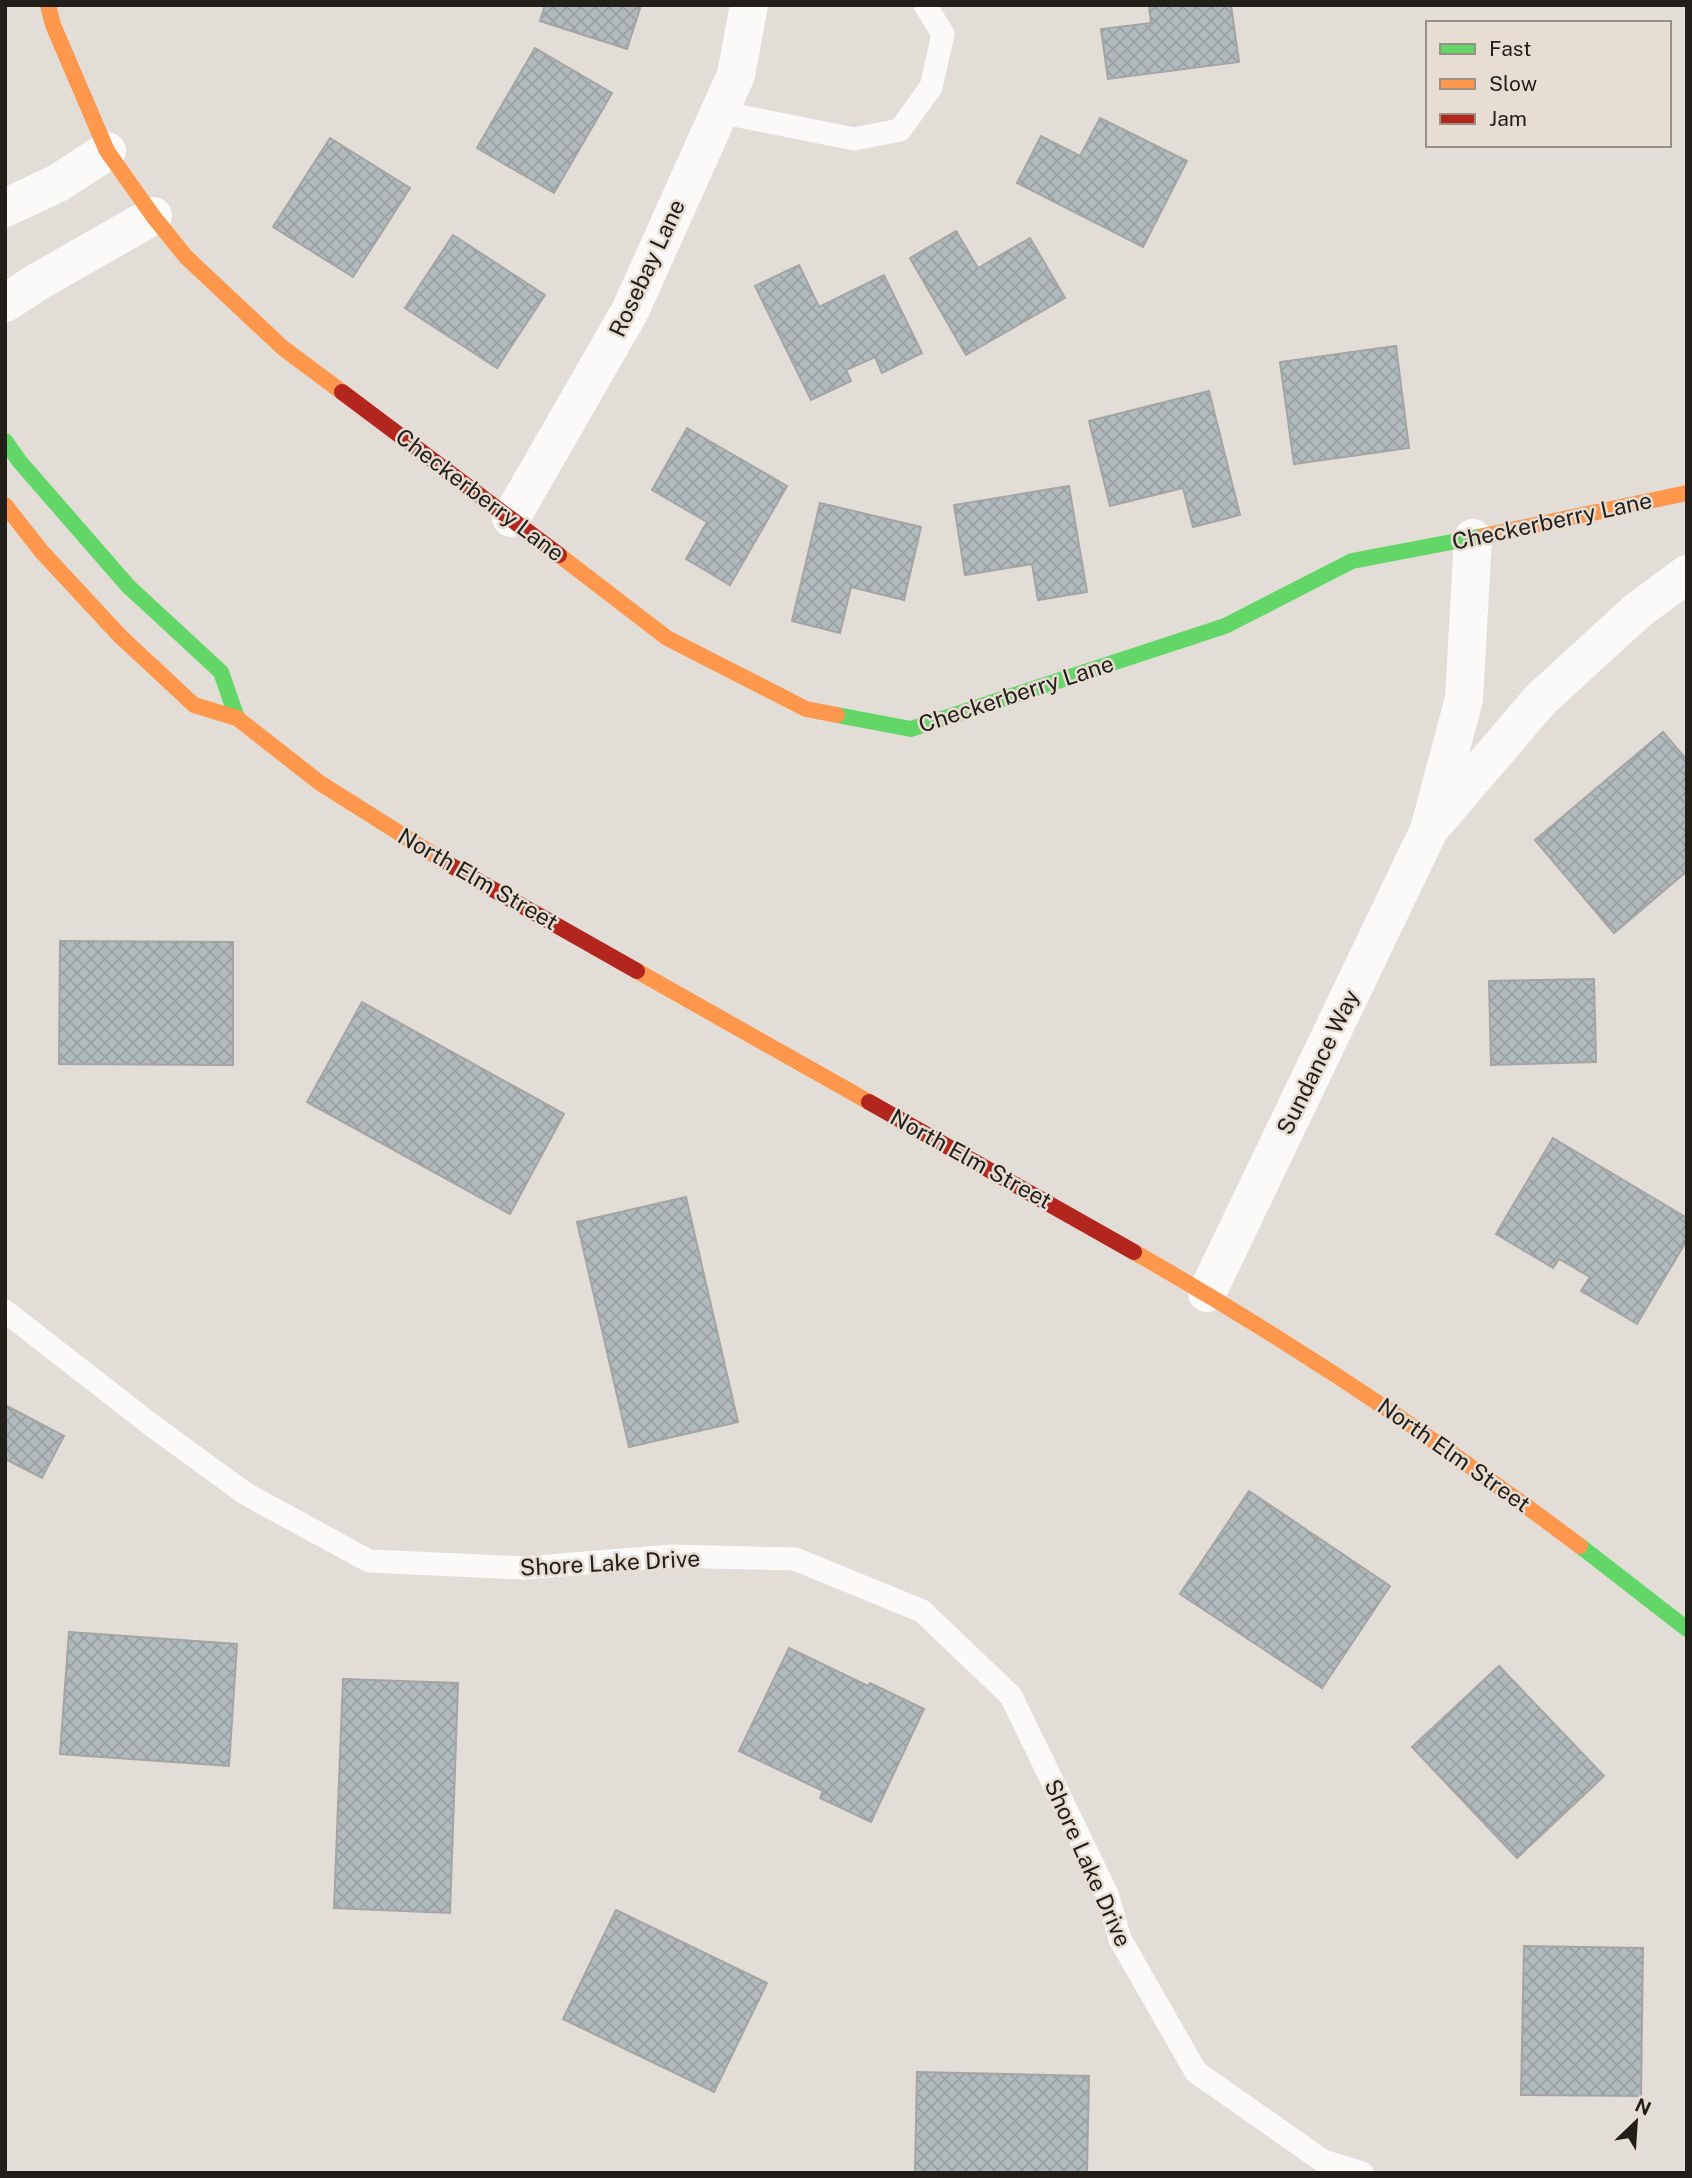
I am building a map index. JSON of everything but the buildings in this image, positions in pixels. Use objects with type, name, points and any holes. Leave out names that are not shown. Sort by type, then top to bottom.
[{"type":"main road","name":"Checkerberry Lane","points":[[48,5],[53,25],[107,151],[186,257],[283,348],[667,638],[806,709],[911,729],[1225,626],[1352,561],[1687,493]]},
{"type":"main road","points":[[5,441],[20,462],[128,586],[221,672],[237,718]]},
{"type":"main road","name":"North Elm Street","points":[[5,505],[42,552],[120,636],[194,705],[237,718],[320,783],[440,860],[1207,1293],[1357,1387],[1497,1484],[1642,1592],[1687,1629]]},
{"type":"street","name":"Rosebay Lane","points":[[511,518],[630,311],[736,75],[749,5]]},
{"type":"street","points":[[5,208],[58,183],[107,151]]},
{"type":"street","points":[[5,303],[153,216]]},
{"type":"street","name":"Sundance Way","points":[[1207,1293],[1429,830],[1464,699],[1473,538]]},
{"type":"street","name":"Sundance Way","points":[[1429,830],[1540,700],[1637,611],[1687,574]]},
{"type":"lane","points":[[719,112],[853,139],[900,130],[931,87],[943,34],[925,5]]},
{"type":"lane","name":"Shore Lake Drive","points":[[5,1311],[154,1427],[246,1494],[369,1561],[524,1568],[672,1556],[795,1559],[922,1611],[1011,1696],[1107,1894],[1120,1939],[1196,2071],[1323,2161],[1362,2173]]},
{"type":"traffic: fast","points":[[5,441],[20,462],[128,586],[221,672],[237,718]]},
{"type":"traffic: fast","points":[[837,715],[911,729],[1225,626],[1352,561],[1483,536]]},
{"type":"traffic: fast","points":[[1580,1546],[1687,1629]]},
{"type":"traffic: slow","points":[[48,5],[53,25],[107,151],[153,216],[186,257],[283,348],[342,392]]},
{"type":"traffic: slow","points":[[1483,536],[1687,493]]},
{"type":"traffic: slow","points":[[5,505],[42,552],[120,636],[194,705],[237,718],[320,783],[450,865]]},
{"type":"traffic: slow","points":[[559,555],[667,638],[806,709],[837,715]]},
{"type":"traffic: slow","points":[[637,971],[869,1102]]},
{"type":"traffic: slow","points":[[1134,1252],[1306,1355],[1472,1467],[1580,1546]]},
{"type":"traffic: jam","points":[[342,392],[559,555]]},
{"type":"traffic: jam","points":[[450,865],[637,971]]},
{"type":"traffic: jam","points":[[869,1102],[1134,1252]]}]
